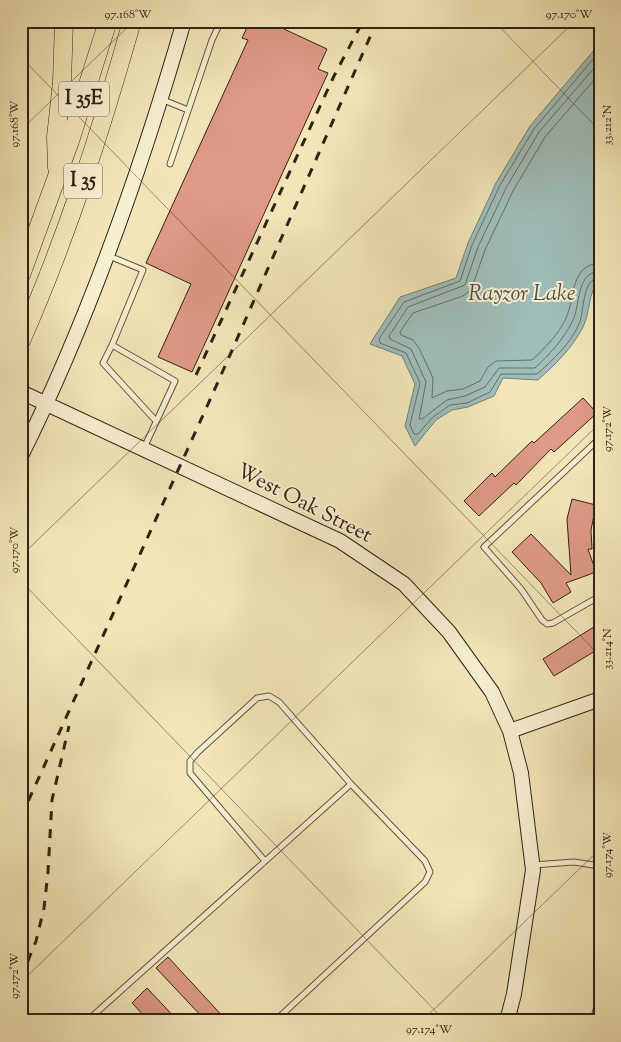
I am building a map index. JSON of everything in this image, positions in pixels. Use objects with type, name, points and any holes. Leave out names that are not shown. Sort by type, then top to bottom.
[{"type":"highway","points":[[58,176],[56,137],[62,82],[64,21]]},
{"type":"highway","name":"I 35E","points":[[21,275],[58,176],[108,21]]},
{"type":"highway","name":"I 35","points":[[22,339],[74,207],[105,115],[132,21]]},
{"type":"street","points":[[21,456],[45,403],[131,194],[184,21]]},
{"type":"street","name":"West Oak Street","points":[[21,392],[340,541],[404,584],[449,632],[492,692],[510,731],[521,773],[533,865],[514,994],[507,1021]]},
{"type":"street","points":[[510,731],[600,699]]},
{"type":"lane","points":[[170,164],[212,40],[221,21]]},
{"type":"lane","points":[[161,99],[188,110]]},
{"type":"lane","points":[[107,255],[143,270],[103,363],[156,421]]},
{"type":"lane","points":[[112,345],[175,381],[144,448]]},
{"type":"lane","points":[[598,442],[484,546],[521,589],[542,620],[547,624],[553,623],[600,596]]},
{"type":"lane","points":[[265,861],[190,773],[190,761],[258,698],[269,696],[279,702],[351,784],[426,860],[430,872],[426,882],[275,1021]]},
{"type":"lane","points":[[88,1021],[351,784]]},
{"type":"lane","points":[[533,865],[574,862],[600,866]]},
{"type":"lane","points":[[593,1021],[600,995]]},
{"type":"water","name":"Rayzor Lake","points":[[600,43],[600,280],[591,296],[583,327],[563,355],[538,380],[503,378],[494,396],[468,407],[452,410],[436,420],[415,446],[405,426],[415,384],[402,356],[370,344],[400,297],[456,278],[468,243],[496,183],[530,126]]},
{"type":"building","points":[[250,21],[287,21],[284,29],[327,49],[318,69],[328,73],[192,372],[158,357],[191,284],[146,263],[248,40],[242,38]]},
{"type":"building","points":[[583,398],[597,413],[554,452],[551,449],[516,485],[514,483],[479,516],[464,501],[492,473],[495,477],[532,441],[534,443]]},
{"type":"building","points":[[572,499],[596,505],[591,530],[592,549],[588,549],[596,572],[566,583],[571,592],[553,603],[541,583],[512,552],[531,534],[571,575],[567,519]]},
{"type":"building","points":[[600,623],[600,648],[554,676],[543,659]]},
{"type":"building","points":[[168,957],[227,1021],[206,1021],[156,968]]},
{"type":"building","points":[[147,988],[178,1021],[149,1021],[132,1003]]},
{"type":"railway","points":[[196,375],[334,76],[363,21]]},
{"type":"railway","points":[[21,817],[218,382],[377,21]]},
{"type":"railway","points":[[21,978],[36,941],[44,908],[52,800],[69,726]]}]
